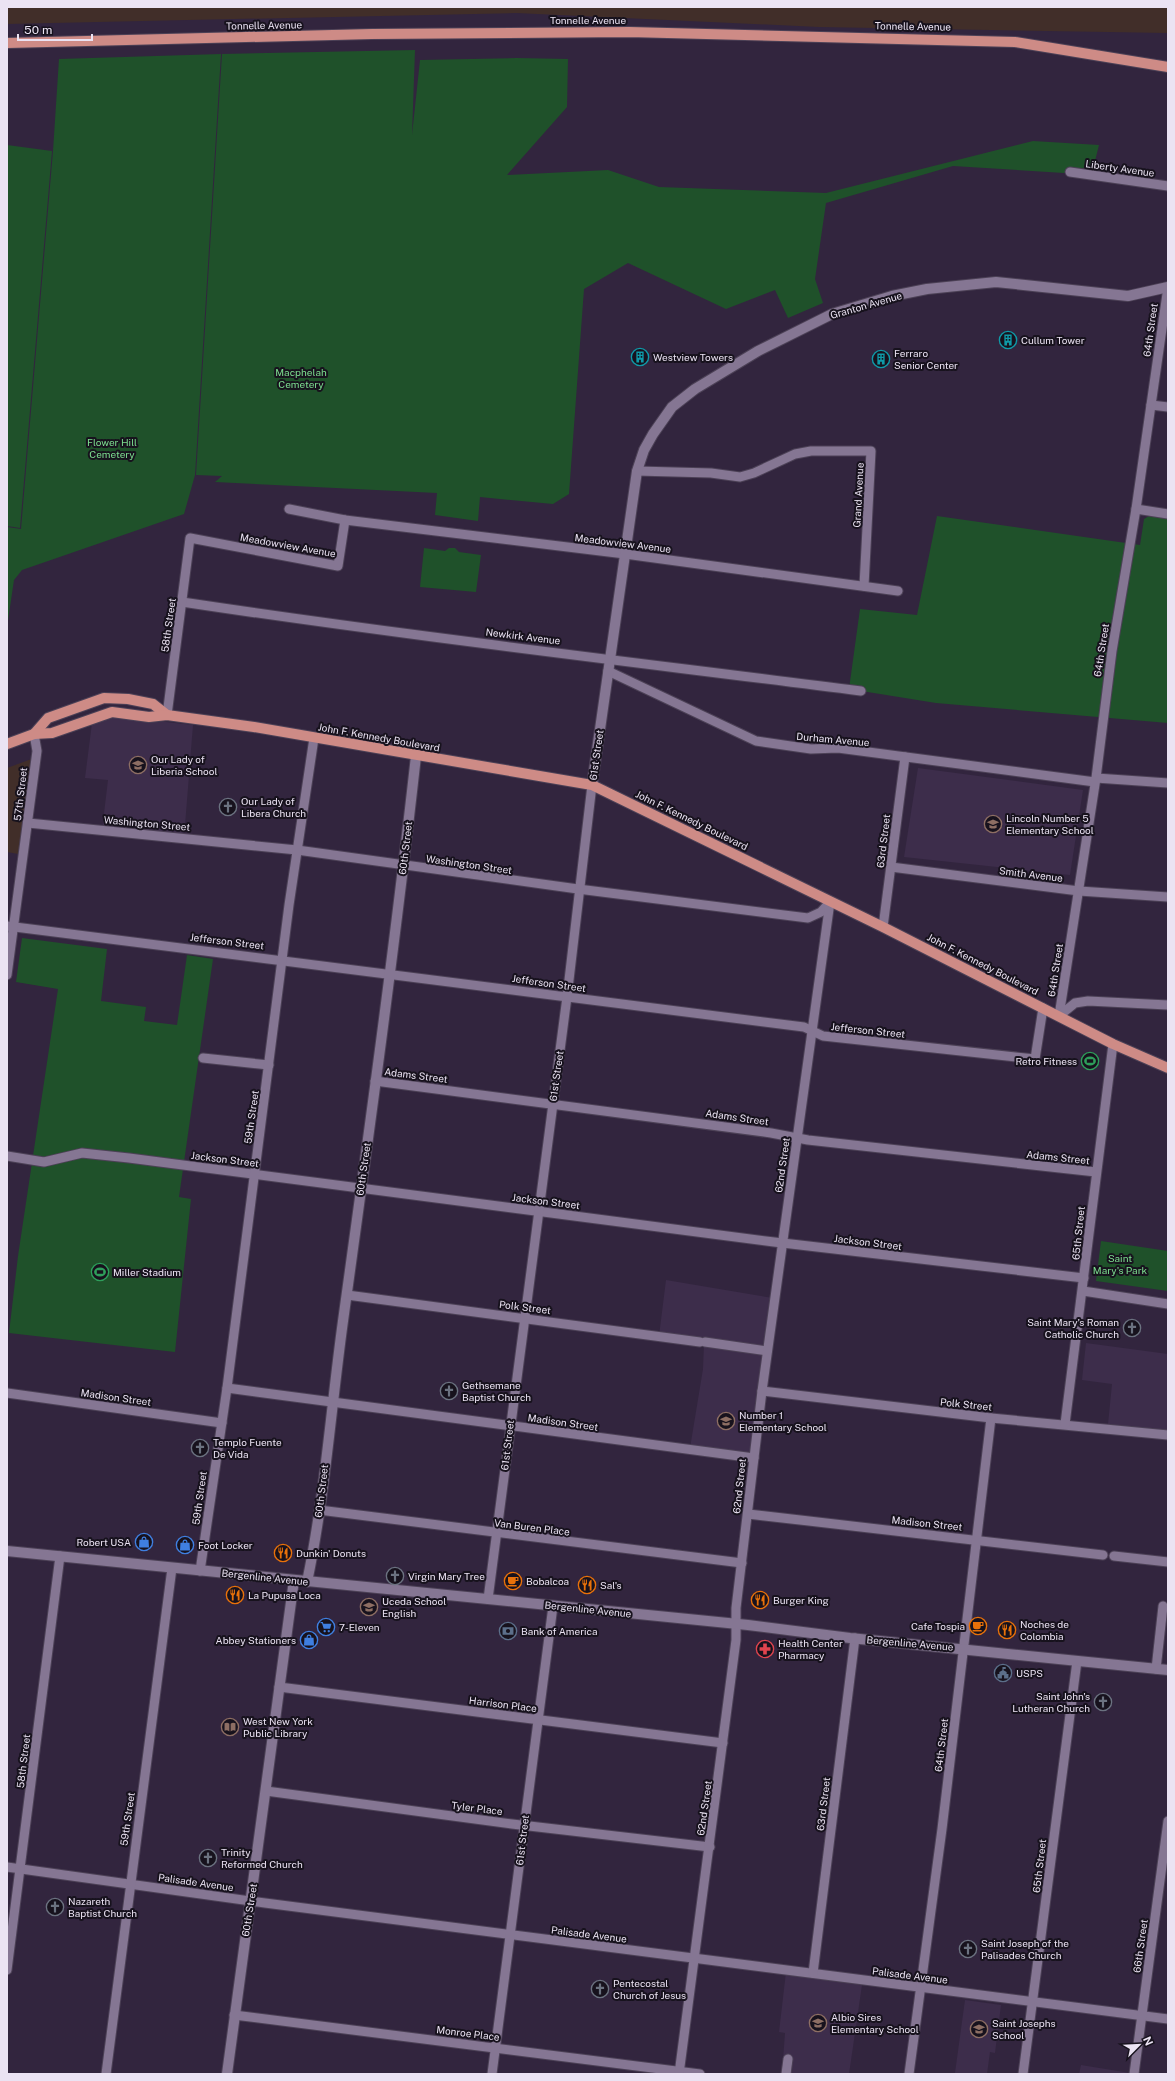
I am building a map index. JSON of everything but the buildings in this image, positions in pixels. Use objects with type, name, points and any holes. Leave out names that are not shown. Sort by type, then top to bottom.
[{"type":"main road","name":"Tonnelle Avenue","points":[[7,43],[372,34],[630,32],[1015,42],[1168,67]]},
{"type":"main road","name":"John F. Kennedy Boulevard","points":[[34,734],[48,718],[104,698],[128,699],[153,704],[167,715]]},
{"type":"main road","name":"John F. Kennedy Boulevard","points":[[7,744],[34,734],[52,733],[112,712],[150,717],[167,715],[592,785],[883,927],[1113,1044],[1168,1068]]},
{"type":"street","name":"Liberty Avenue","points":[[1070,172],[1168,186]]},
{"type":"street","name":"Granton Avenue","points":[[625,554],[637,471],[644,450],[672,407],[695,389],[758,351],[832,314],[892,296],[927,289],[996,282],[1128,296],[1168,287]]},
{"type":"street","name":"64th Street","points":[[1060,1016],[1095,780],[1112,651],[1136,509],[1168,287]]},
{"type":"street","points":[[1151,405],[1168,407]]},
{"type":"street","name":"Grand Avenue","points":[[637,471],[711,473],[740,477],[754,473],[795,454],[811,451],[871,452],[864,586]]},
{"type":"street","name":"Meadowview Avenue","points":[[289,509],[345,520],[625,554],[898,590]]},
{"type":"street","points":[[1136,509],[1168,514]]},
{"type":"street","name":"Meadowview Avenue","points":[[190,538],[338,566],[345,520]]},
{"type":"street","name":"58th Street","points":[[167,715],[190,538]]},
{"type":"street","name":"61st Street","points":[[488,1599],[523,1318],[567,997],[578,889],[625,554]]},
{"type":"street","name":"Newkirk Avenue","points":[[182,602],[343,626],[861,692]]},
{"type":"street","name":"Durham Avenue","points":[[608,671],[756,741],[811,749],[838,748],[1095,780],[1168,783]]},
{"type":"street","name":"57th Street","points":[[7,975],[10,926],[28,823],[37,752],[34,734]]},
{"type":"street","name":"59th Street","points":[[200,1571],[227,1388],[282,959],[314,738]]},
{"type":"street","name":"60th Street","points":[[307,1582],[319,1510],[332,1402],[390,973],[416,756]]},
{"type":"street","name":"63rd Street","points":[[883,927],[905,757]]},
{"type":"street","name":"Washington Street","points":[[28,823],[297,850],[403,866],[808,918],[821,912],[830,902]]},
{"type":"street","name":"Smith Avenue","points":[[891,867],[1079,891],[1168,897]]},
{"type":"street","name":"62nd Street","points":[[679,2073],[693,1958],[710,1848],[736,1640],[736,1608],[767,1351],[830,902]]},
{"type":"street","name":"Jefferson Street","points":[[10,926],[282,959],[567,997],[804,1026],[822,1036],[1035,1059],[1043,1008]]},
{"type":"street","points":[[1060,1016],[1075,1003],[1088,1001],[1168,1005]]},
{"type":"street","name":"65th Street","points":[[1065,1424],[1072,1357],[1084,1278],[1113,1044]]},
{"type":"street","points":[[203,1058],[269,1065]]},
{"type":"street","name":"Adams Street","points":[[375,1081],[552,1103],[797,1137],[808,1140],[1096,1172]]},
{"type":"street","name":"Jackson Street","points":[[7,1156],[44,1162],[82,1153],[254,1173],[782,1243],[1084,1278]]},
{"type":"street","points":[[1082,1291],[1168,1304]]},
{"type":"street","name":"Polk Street","points":[[347,1295],[767,1351]]},
{"type":"street","name":"Madison Street","points":[[227,1388],[754,1458]]},
{"type":"street","name":"Polk Street","points":[[762,1391],[991,1418],[1168,1435]]},
{"type":"street","name":"Madison Street","points":[[7,1394],[222,1423]]},
{"type":"street","name":"64th Street","points":[[908,2074],[977,1539],[991,1418]]},
{"type":"street","name":"Van Buren Place","points":[[319,1510],[497,1534],[742,1563]]},
{"type":"street","name":"Madison Street","points":[[748,1514],[977,1539],[1103,1555]]},
{"type":"street","name":"Bergenline Avenue","points":[[7,1551],[736,1624],[855,1638],[1168,1670]]},
{"type":"street","name":"58th Street","points":[[7,1970],[60,1556]]},
{"type":"street","points":[[1114,1556],[1168,1562]]},
{"type":"street","name":"59th Street","points":[[106,2074],[129,1884],[172,1568]]},
{"type":"street","name":"60th Street","points":[[227,2074],[294,1580]]},
{"type":"street","name":"61st Street","points":[[492,2074],[552,1606]]},
{"type":"street","points":[[1156,1669],[1163,1606]]},
{"type":"street","name":"63rd Street","points":[[813,1973],[855,1638]]},
{"type":"street","name":"65th Street","points":[[1023,2074],[1077,1661]]},
{"type":"street","name":"Harrison Place","points":[[279,1686],[723,1743]]},
{"type":"street","name":"Tyler Place","points":[[266,1791],[710,1848]]},
{"type":"street","name":"66th Street","points":[[1134,2074],[1168,1821]]},
{"type":"street","name":"Palisade Avenue","points":[[7,1867],[510,1935],[1168,2018]]},
{"type":"street","name":"Monroe Place","points":[[234,2014],[679,2073],[700,2074]]},
{"type":"street","points":[[786,2074],[788,2059]]},
{"type":"shaded area","points":[[7,7],[1168,7],[1168,33],[819,27],[516,13],[7,24]]},
{"type":"shaded area","name":"Our Lady of Liberia School","points":[[114,716],[193,725],[184,838],[102,830],[108,780],[85,778],[92,723]]},
{"type":"shaded area","points":[[37,757],[24,855],[7,852],[7,768]]},
{"type":"shaded area","name":"Lincoln Number 5 Elementary School","points":[[918,768],[1083,790],[1070,875],[904,857]]},
{"type":"shaded area","points":[[666,1280],[773,1298],[766,1349],[659,1336]]},
{"type":"shaded area","points":[[1086,1343],[1168,1354],[1168,1431],[1108,1424],[1112,1384],[1082,1380]]},
{"type":"shaded area","name":"Number 1 Elementary School","points":[[704,1344],[766,1351],[754,1456],[690,1448],[703,1369]]},
{"type":"shaded area","name":"Albio Sires Elementary School","points":[[786,1972],[862,1985],[849,2074],[782,2074],[785,2033],[779,2032]]},
{"type":"shaded area","name":"Saint Josephs School","points":[[965,2000],[1001,2005],[995,2053],[990,2052],[987,2074],[955,2073]]},
{"type":"shaded area","points":[[1081,2065],[1130,2073],[1130,2074],[1079,2074]]},
{"type":"green space","name":"Macphelah Cemetery","points":[[415,50],[412,135],[420,60],[516,58],[568,59],[567,107],[507,175],[608,170],[659,187],[826,193],[1033,141],[1099,145],[1094,165],[1064,173],[953,166],[826,203],[815,279],[823,303],[788,318],[775,290],[726,309],[628,263],[584,289],[569,494],[553,504],[480,497],[478,521],[435,515],[437,493],[215,482],[222,476],[196,475],[222,54]]},
{"type":"green space","name":"Flower Hill Cemetery","points":[[221,54],[195,475],[184,514],[22,570],[14,580],[7,627],[7,527],[21,529],[53,151],[59,59]]},
{"type":"green space","points":[[7,145],[52,151],[20,528],[7,526]]},
{"type":"green space","points":[[937,516],[1140,545],[1144,519],[1149,516],[1168,519],[1168,723],[936,703],[849,689],[860,609],[917,615]]},
{"type":"green space","points":[[424,548],[445,551],[449,548],[455,548],[459,552],[481,555],[476,592],[420,587]]},
{"type":"green space","points":[[22,938],[107,949],[101,1001],[146,1007],[144,1021],[177,1025],[187,955],[213,959],[179,1197],[191,1199],[175,1352],[9,1333],[18,1256],[58,989],[16,982]]},
{"type":"green space","name":"Saint Mary's Park","points":[[1101,1241],[1168,1251],[1168,1291],[1096,1281]]},
{"type":"place","name":"Cullum Tower","points":[[1008,340]]},
{"type":"place","name":"Westview Towers","points":[[640,357]]},
{"type":"place","name":"Ferraro Senior Center","points":[[881,359]]},
{"type":"place","name":"Our Lady of Liberia School","points":[[138,765]]},
{"type":"place","name":"Our Lady of Libera Church","points":[[228,807]]},
{"type":"place","name":"Lincoln Number 5 Elementary School","points":[[993,824]]},
{"type":"place","name":"Retro Fitness","points":[[1090,1061]]},
{"type":"place","name":"Miller Stadium","points":[[100,1272]]},
{"type":"place","name":"Saint Mary's Roman Catholic Church","points":[[1132,1328]]},
{"type":"place","name":"Gethsemane Baptist Church","points":[[449,1391]]},
{"type":"place","name":"Number 1 Elementary School","points":[[726,1421]]},
{"type":"place","name":"Templo Fuente De Vida","points":[[200,1448]]},
{"type":"place","name":"Robert USA","points":[[144,1542]]},
{"type":"place","name":"Foot Locker","points":[[185,1545]]},
{"type":"place","name":"Dunkin' Donuts","points":[[283,1553]]},
{"type":"place","name":"Virgin Mary Tree","points":[[395,1576]]},
{"type":"place","name":"Bobalcoa","points":[[513,1581]]},
{"type":"place","name":"Sal's","points":[[587,1585]]},
{"type":"place","name":"La Pupusa Loca","points":[[235,1595]]},
{"type":"place","name":"Burger King","points":[[760,1600]]},
{"type":"place","name":"Uceda School English","points":[[369,1607]]},
{"type":"place","name":"Cafe Tospia","points":[[978,1626]]},
{"type":"place","name":"7-Eleven","points":[[326,1627]]},
{"type":"place","name":"Noches de Colombia","points":[[1007,1630]]},
{"type":"place","name":"Bank of America","points":[[508,1631]]},
{"type":"place","name":"Abbey Stationers","points":[[309,1640]]},
{"type":"place","name":"Health Center Pharmacy","points":[[765,1649]]},
{"type":"place","name":"USPS","points":[[1003,1673]]},
{"type":"place","name":"Saint John's Lutheran Church","points":[[1103,1702]]},
{"type":"place","name":"West New York Public Library","points":[[230,1727]]},
{"type":"place","name":"Trinity Reformed Church","points":[[208,1858]]},
{"type":"place","name":"Nazareth Baptist Church","points":[[55,1907]]},
{"type":"place","name":"Saint Joseph of the Palisades Church","points":[[968,1949]]},
{"type":"place","name":"Pentecostal Church of Jesus","points":[[600,1989]]},
{"type":"place","name":"Albio Sires Elementary School","points":[[818,2023]]},
{"type":"place","name":"Saint Josephs School","points":[[979,2029]]}]
